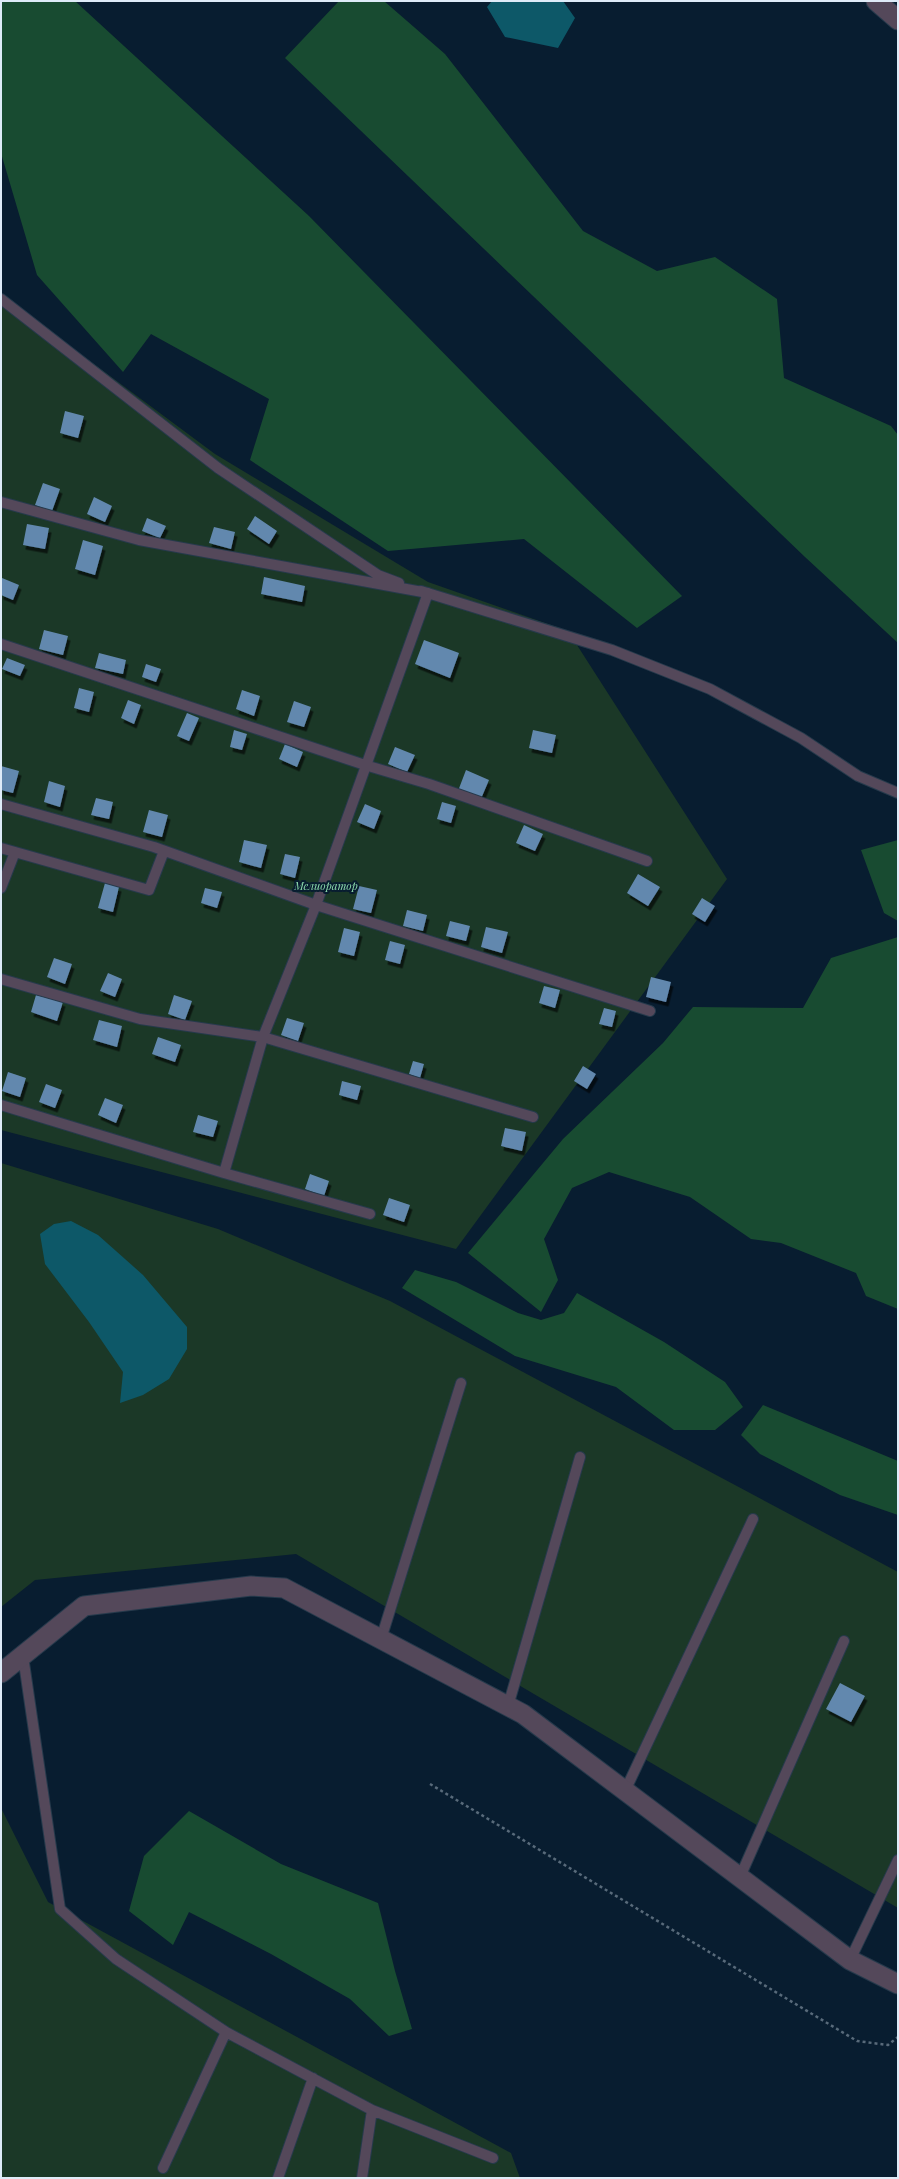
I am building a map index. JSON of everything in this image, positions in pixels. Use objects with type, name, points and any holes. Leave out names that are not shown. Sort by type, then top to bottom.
[{"type":"street","points":[[876,1],[898,20]]},
{"type":"street","points":[[1,1673],[84,1606],[251,1586],[284,1588],[523,1714],[850,1960],[898,1984]]},
{"type":"lane","points":[[1,298],[218,468],[378,575],[428,593],[612,650],[710,689],[801,738],[858,776],[898,793]]},
{"type":"lane","points":[[1,502],[139,540],[428,593]]},
{"type":"lane","points":[[224,1173],[262,1037],[316,905],[428,593]]},
{"type":"lane","points":[[1,644],[365,765],[429,784],[647,861]]},
{"type":"lane","points":[[1,804],[164,851],[316,905],[650,1011]]},
{"type":"lane","points":[[1,848],[149,890],[164,851]]},
{"type":"lane","points":[[1,888],[15,852]]},
{"type":"lane","points":[[1,979],[140,1020],[262,1037],[533,1117]]},
{"type":"lane","points":[[1,1105],[224,1173],[370,1214]]},
{"type":"lane","points":[[381,1639],[461,1383]]},
{"type":"lane","points":[[508,1706],[580,1457]]},
{"type":"lane","points":[[625,1791],[753,1519]]},
{"type":"lane","points":[[740,1877],[844,1641]]},
{"type":"lane","points":[[23,1656],[60,1908],[116,1959],[226,2032],[372,2110],[493,2158]]},
{"type":"lane","points":[[850,1960],[898,1860]]},
{"type":"lane","points":[[163,2168],[226,2032]]},
{"type":"lane","points":[[278,2178],[313,2078]]},
{"type":"lane","points":[[362,2178],[372,2110]]},
{"type":"path","points":[[430,1784],[857,2040],[888,2045],[898,2037]]},
{"type":"green space","points":[[1,1],[75,1],[309,216],[682,596],[637,628],[524,539],[388,551],[250,460],[269,399],[151,334],[123,372],[37,275],[1,153]]},
{"type":"green space","points":[[339,1],[384,1],[445,54],[583,231],[657,271],[715,257],[777,299],[784,378],[891,426],[898,435],[898,643],[805,557],[285,58]]},
{"type":"green space","name":"Мелиоратор","points":[[1,295],[215,454],[428,582],[568,631],[727,879],[456,1249],[1,1130]]},
{"type":"green space","points":[[898,840],[898,921],[884,913],[861,850]]},
{"type":"green space","points":[[898,937],[898,1309],[866,1296],[856,1273],[781,1243],[751,1239],[690,1197],[609,1172],[572,1188],[544,1239],[558,1280],[541,1312],[468,1253],[563,1139],[663,1043],[693,1007],[803,1008],[831,958]]},
{"type":"green space","points":[[1,1163],[218,1229],[390,1301],[898,1572],[898,1908],[296,1554],[35,1580],[1,1607]]},
{"type":"green space","points":[[415,1270],[456,1282],[518,1313],[541,1320],[564,1313],[577,1293],[664,1342],[725,1382],[743,1407],[715,1430],[674,1430],[616,1387],[515,1356],[402,1288]]},
{"type":"green space","points":[[763,1405],[898,1461],[898,1515],[840,1495],[760,1454],[741,1435]]},
{"type":"green space","points":[[1,1808],[48,1902],[511,2153],[520,2178],[1,2178]]},
{"type":"green space","points":[[189,1811],[281,1864],[378,1903],[395,1971],[412,2029],[389,2036],[350,1999],[271,1954],[189,1912],[173,1945],[129,1911],[144,1856]]},
{"type":"water","points":[[492,1],[563,1],[575,18],[558,48],[505,37],[487,7]]},
{"type":"water","points":[[71,1221],[98,1235],[143,1275],[187,1327],[187,1349],[169,1379],[143,1395],[120,1403],[123,1372],[89,1322],[45,1264],[40,1234],[54,1224]]},
{"type":"building","points":[[65,411],[84,416],[78,438],[60,433]]},
{"type":"building","points":[[43,483],[60,489],[52,511],[35,505]]},
{"type":"building","points":[[94,497],[112,506],[105,522],[87,514]]},
{"type":"building","points":[[255,516],[277,531],[269,544],[247,529]]},
{"type":"building","points":[[147,518],[166,526],[160,538],[142,531]]},
{"type":"building","points":[[27,524],[49,528],[45,549],[23,545]]},
{"type":"building","points":[[214,527],[235,532],[231,549],[209,543]]},
{"type":"building","points":[[83,540],[103,546],[95,575],[75,569]]},
{"type":"building","points":[[264,577],[305,586],[302,602],[261,594]]},
{"type":"building","points":[[2,578],[19,585],[13,600],[1,595]]},
{"type":"building","points":[[44,630],[68,636],[63,655],[39,649]]},
{"type":"building","points":[[424,640],[459,653],[450,678],[415,664]]},
{"type":"building","points":[[99,653],[126,660],[123,674],[95,668]]},
{"type":"building","points":[[7,658],[25,665],[20,676],[2,669]]},
{"type":"building","points":[[146,664],[161,669],[156,682],[142,677]]},
{"type":"building","points":[[79,688],[94,692],[89,712],[74,708]]},
{"type":"building","points":[[242,690],[260,696],[254,716],[236,709]]},
{"type":"building","points":[[128,700],[141,705],[134,724],[121,718]]},
{"type":"building","points":[[294,701],[311,707],[304,727],[287,722]]},
{"type":"building","points":[[187,713],[199,718],[189,741],[177,736]]},
{"type":"building","points":[[234,730],[247,734],[242,750],[230,747]]},
{"type":"building","points":[[533,730],[556,735],[552,753],[529,748]]},
{"type":"building","points":[[285,744],[303,752],[297,767],[279,759]]},
{"type":"building","points":[[395,747],[415,755],[407,772],[388,764]]},
{"type":"building","points":[[1,766],[19,771],[13,793],[1,790]]},
{"type":"building","points":[[466,770],[489,780],[480,801],[458,791]]},
{"type":"building","points":[[49,781],[65,786],[60,807],[44,802]]},
{"type":"building","points":[[96,798],[113,802],[109,819],[91,815]]},
{"type":"building","points":[[442,802],[456,806],[451,823],[437,819]]},
{"type":"building","points":[[365,804],[381,811],[374,829],[357,822]]},
{"type":"building","points":[[149,810],[168,815],[162,837],[143,832]]},
{"type":"building","points":[[524,825],[543,834],[535,851],[516,843]]},
{"type":"building","points":[[244,840],[267,845],[261,868],[239,862]]},
{"type":"building","points":[[285,854],[300,857],[295,878],[280,874]]},
{"type":"building","points":[[638,874],[660,887],[648,906],[627,893]]},
{"type":"building","points":[[105,883],[119,887],[113,912],[98,908]]},
{"type":"building","points":[[359,886],[377,890],[371,913],[353,909]]},
{"type":"building","points":[[205,888],[222,892],[217,908],[201,903]]},
{"type":"building","points":[[702,898],[715,906],[705,922],[692,914]]},
{"type":"building","points":[[407,910],[427,915],[423,931],[403,926]]},
{"type":"building","points":[[450,921],[470,926],[466,941],[446,936]]},
{"type":"building","points":[[486,927],[508,932],[502,953],[481,947]]},
{"type":"building","points":[[344,928],[360,932],[354,956],[338,952]]},
{"type":"building","points":[[390,941],[405,945],[400,964],[385,960]]},
{"type":"building","points":[[54,958],[72,964],[65,984],[47,977]]},
{"type":"building","points":[[108,973],[122,979],[115,997],[100,991]]},
{"type":"building","points":[[651,977],[671,982],[666,1002],[646,997]]},
{"type":"building","points":[[544,986],[560,990],[555,1008],[539,1003]]},
{"type":"building","points":[[36,995],[63,1002],[57,1021],[31,1012]]},
{"type":"building","points":[[174,995],[192,1001],[185,1020],[168,1014]]},
{"type":"building","points":[[604,1008],[616,1011],[612,1027],[599,1024]]},
{"type":"building","points":[[287,1018],[304,1023],[298,1041],[281,1035]]},
{"type":"building","points":[[99,1020],[122,1026],[117,1047],[93,1040]]},
{"type":"building","points":[[158,1037],[181,1045],[175,1062],[152,1054]]},
{"type":"building","points":[[413,1061],[424,1064],[420,1078],[409,1074]]},
{"type":"building","points":[[583,1066],[596,1074],[587,1089],[574,1081]]},
{"type":"building","points":[[8,1072],[26,1078],[20,1097],[2,1091]]},
{"type":"building","points":[[342,1081],[361,1086],[357,1100],[339,1095]]},
{"type":"building","points":[[46,1084],[62,1090],[55,1108],[39,1102]]},
{"type":"building","points":[[105,1098],[123,1105],[116,1123],[98,1115]]},
{"type":"building","points":[[198,1115],[218,1121],[213,1137],[193,1132]]},
{"type":"building","points":[[505,1128],[526,1132],[522,1151],[501,1146]]},
{"type":"building","points":[[310,1174],[329,1181],[324,1196],[305,1189]]},
{"type":"building","points":[[389,1198],[410,1205],[404,1222],[383,1215]]},
{"type":"building","points":[[840,1683],[865,1696],[851,1722],[826,1709]]}]
